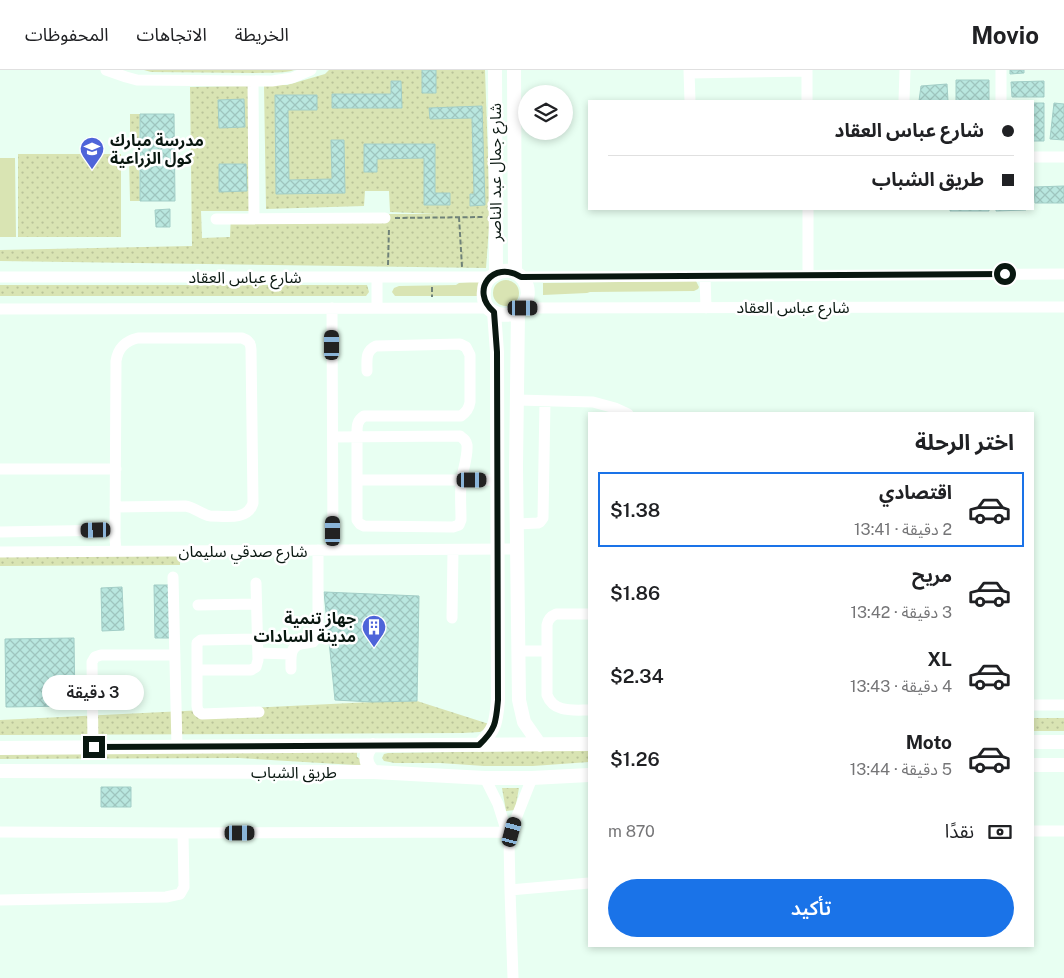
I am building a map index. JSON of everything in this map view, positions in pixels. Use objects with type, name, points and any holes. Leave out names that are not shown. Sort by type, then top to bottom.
[{"type":"main road","name":"شارع جمال عبد الناصر","points":[[493,275],[495,70]]},
{"type":"main road","name":"شارع جمال عبد الناصر","points":[[514,70],[518,275]]},
{"type":"main road","points":[[505,271],[518,275],[526,284],[528,292],[527,301],[520,310],[510,315],[502,315],[491,310],[485,302],[484,289],[486,282],[493,275],[505,271]]},
{"type":"main road","points":[[479,745],[487,738],[496,724],[498,700],[497,352],[491,310]]},
{"type":"main road","points":[[520,310],[516,468],[519,700],[524,722],[540,745]]},
{"type":"main road","points":[[497,474],[516,468]]},
{"type":"main road","points":[[498,700],[501,703],[507,704],[519,700]]},
{"type":"main road","points":[[1034,742],[1064,742]]},
{"type":"main road","name":"طريق الشباب","points":[[0,748],[588,744]]},
{"type":"main road","points":[[373,746],[368,751],[366,759],[368,766],[374,772]]},
{"type":"main road","points":[[1034,765],[1064,765]]},
{"type":"main road","name":"طريق الشباب","points":[[0,771],[374,772],[485,778],[588,775]]},
{"type":"street","points":[[106,70],[137,80],[253,81],[292,78],[311,70]]},
{"type":"street","points":[[904,100],[905,70]]},
{"type":"street","points":[[1001,70],[1001,100]]},
{"type":"street","points":[[690,100],[689,71],[807,71],[807,100]]},
{"type":"street","points":[[253,81],[254,219]]},
{"type":"street","points":[[1034,157],[1064,158]]},
{"type":"street","points":[[808,210],[808,275]]},
{"type":"street","points":[[216,219],[387,218]]},
{"type":"street","name":"شارع عباس العقاد","points":[[518,275],[1064,274]]},
{"type":"street","name":"شارع عباس العقاد","points":[[0,277],[462,277],[493,275]]},
{"type":"street","points":[[705,276],[706,308]]},
{"type":"street","points":[[377,308],[382,277]]},
{"type":"street","name":"شارع عباس العقاد","points":[[520,310],[1064,307]]},
{"type":"street","points":[[332,308],[333,550]]},
{"type":"street","name":"شارع عباس العقاد","points":[[0,309],[433,308],[491,310]]},
{"type":"street","points":[[115,506],[185,506],[210,516],[239,516],[250,511],[253,503],[253,484],[251,349],[248,341],[242,338],[138,338],[128,341],[118,352],[116,361],[115,506],[116,551]]},
{"type":"street","points":[[332,437],[357,437],[460,436],[465,440],[467,446],[461,480],[461,520],[459,525],[362,526],[357,520],[357,437],[358,421],[364,416],[461,416],[467,410],[470,402],[470,355],[466,347],[460,344],[376,346],[367,353],[366,371]]},
{"type":"street","points":[[517,400],[593,402],[624,412]]},
{"type":"street","points":[[517,524],[538,524],[543,518],[546,401]]},
{"type":"street","points":[[0,469],[116,468]]},
{"type":"street","points":[[357,480],[461,480],[497,474]]},
{"type":"street","points":[[0,532],[115,530]]},
{"type":"street","name":"شارع صدقي سليمان","points":[[0,552],[517,549]]},
{"type":"street","points":[[291,669],[291,654],[294,647],[300,644],[311,643],[318,636],[318,550]]},
{"type":"street","points":[[452,618],[453,550]]},
{"type":"street","points":[[173,577],[177,747]]},
{"type":"street","points":[[197,670],[251,670],[256,667],[258,639],[256,583]]},
{"type":"street","points":[[198,605],[256,604]]},
{"type":"street","points":[[588,614],[559,614],[552,616],[547,625],[547,695],[550,702],[560,709],[588,710]]},
{"type":"street","points":[[258,639],[201,640],[197,644],[197,706],[198,711],[204,714],[259,712]]},
{"type":"street","points":[[518,651],[547,651]]},
{"type":"street","points":[[258,653],[291,654]]},
{"type":"street","points":[[94,747],[92,662],[95,657],[101,655],[175,655]]},
{"type":"street","points":[[1034,705],[1064,706]]},
{"type":"street","points":[[485,778],[498,804],[509,835],[513,978]]},
{"type":"street","points":[[509,835],[532,778]]},
{"type":"street","points":[[1034,831],[1064,831]]},
{"type":"street","points":[[0,832],[509,835]]},
{"type":"street","points":[[0,900],[166,897],[180,894],[184,887],[183,833]]},
{"type":"street","points":[[510,890],[588,883]]},
{"type":"path","points":[[459,217],[462,277]]},
{"type":"path","points":[[382,277],[387,218],[495,217]]},
{"type":"path","points":[[432,277],[433,308]]},
{"type":"green space","points":[[144,70],[294,70],[256,73],[151,72]]},
{"type":"green space","points":[[329,70],[485,70],[490,214],[486,268],[0,261],[0,250],[192,246],[190,87],[251,86],[254,211],[201,211],[202,238],[230,237],[231,214],[438,214],[390,212],[389,191],[365,191],[364,206],[266,209],[264,85],[287,85],[325,74]]},
{"type":"green space","points":[[130,114],[140,114],[139,150],[130,145]]},
{"type":"green space","points":[[18,154],[121,154],[121,237],[18,237]]},
{"type":"green space","points":[[139,155],[140,201],[130,201],[129,158]]},
{"type":"green space","points":[[0,158],[15,158],[16,237],[0,237]]},
{"type":"green space","points":[[506,280],[515,284],[519,293],[515,302],[506,306],[497,302],[493,293],[497,284]]},
{"type":"green space","points":[[480,281],[480,296],[395,296],[392,292],[394,288],[399,286],[456,285]]},
{"type":"green space","points":[[696,281],[699,287],[694,291],[590,292],[543,295],[543,283]]},
{"type":"green space","points":[[0,285],[367,285],[369,292],[366,296],[0,296]]},
{"type":"green space","points":[[0,555],[180,556],[180,565],[0,566]]},
{"type":"green space","points":[[417,701],[489,724],[488,727],[480,732],[463,733],[0,735],[0,720]]},
{"type":"green space","points":[[1034,718],[1064,718],[1064,731],[1034,731]]},
{"type":"green space","points":[[359,749],[357,757],[371,766],[239,758],[0,759],[0,752]]},
{"type":"green space","points":[[588,750],[588,762],[533,766],[395,763],[384,761],[382,758],[384,754]]},
{"type":"green space","points":[[502,788],[519,788],[515,810],[506,811]]},
{"type":"building","points":[[422,70],[436,70],[436,93],[422,93]]},
{"type":"building","points":[[1010,70],[1024,70],[1024,73],[1010,74]]},
{"type":"building","points":[[956,80],[989,80],[989,100],[956,100]]},
{"type":"building","points":[[391,81],[401,81],[402,108],[332,108],[332,94],[391,94]]},
{"type":"building","points":[[1044,81],[1044,97],[1012,97],[1011,82]]},
{"type":"building","points":[[947,84],[948,100],[919,100],[921,86]]},
{"type":"building","points":[[275,95],[317,95],[317,110],[288,110],[289,180],[332,179],[331,140],[344,140],[345,193],[276,194]]},
{"type":"building","points":[[244,99],[245,127],[219,128],[218,100]]},
{"type":"building","points":[[1034,103],[1044,103],[1044,141],[1034,141]]},
{"type":"building","points":[[1054,103],[1064,104],[1064,140],[1050,139]]},
{"type":"building","points":[[482,106],[485,205],[470,206],[470,194],[474,194],[472,118],[430,119],[429,108]]},
{"type":"building","points":[[140,114],[174,114],[175,201],[140,201]]},
{"type":"building","points":[[364,144],[435,144],[435,193],[450,193],[450,205],[424,205],[424,158],[377,159],[377,172],[364,172]]},
{"type":"building","points":[[219,164],[246,164],[247,191],[219,192]]},
{"type":"building","points":[[1064,186],[1064,203],[1035,203],[1034,187]]},
{"type":"building","points":[[170,209],[170,227],[156,227],[155,210]]},
{"type":"building","points":[[950,210],[989,210],[989,211]]},
{"type":"building","points":[[154,585],[170,585],[171,638],[155,638]]},
{"type":"building","points":[[122,587],[124,630],[102,631],[101,588]]},
{"type":"building","name":"جهاز تنمية مدينة السادات","points":[[324,592],[419,596],[417,701],[372,702],[335,700]]},
{"type":"building","points":[[74,638],[75,706],[6,707],[5,639]]},
{"type":"building","points":[[101,787],[131,787],[131,807],[101,807]]},
{"type":"place","name":"مدرسة مبارك كول الزراعية","points":[[92,170]]},
{"type":"place","name":"جهاز تنمية مدينة السادات","points":[[374,648]]},
{"type":"route","points":[[94,747],[479,745],[487,738],[496,724],[498,700],[497,352],[494,312],[485,302],[484,289],[486,282],[496,273],[510,271],[521,277],[1005,274]]}]
